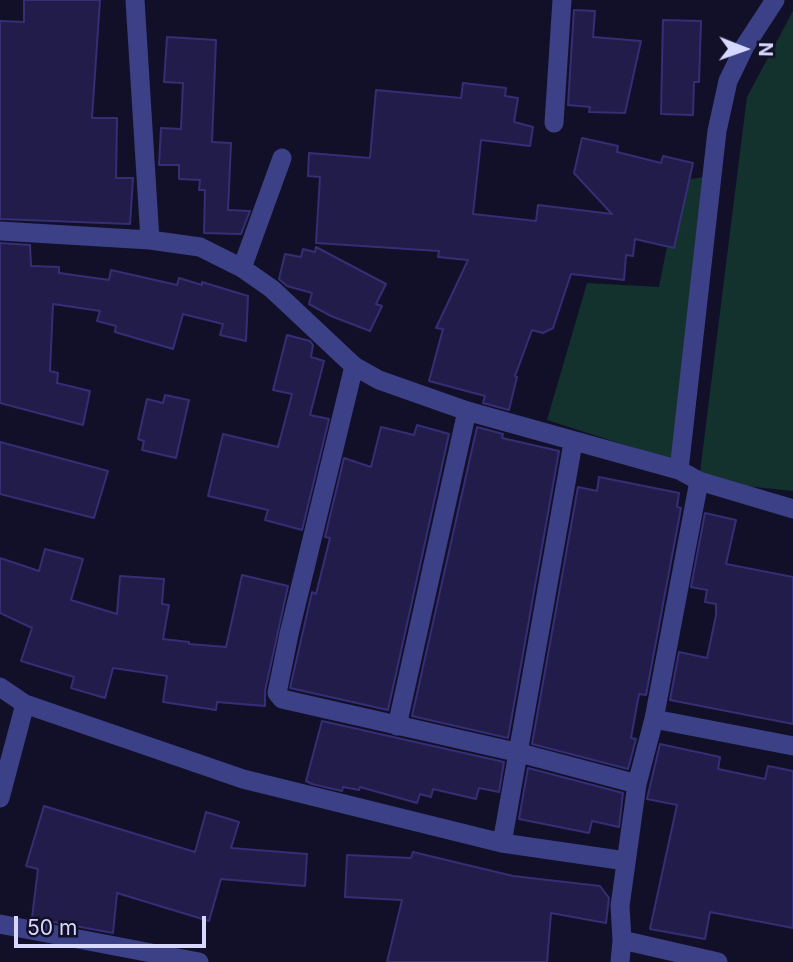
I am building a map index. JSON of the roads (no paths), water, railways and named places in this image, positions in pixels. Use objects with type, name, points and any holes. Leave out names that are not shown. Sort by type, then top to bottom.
[{"type":"street","points":[[135,0],[150,240]]},
{"type":"street","points":[[554,123],[562,0]]},
{"type":"street","points":[[679,470],[717,131],[728,81],[745,46],[775,0]]},
{"type":"street","points":[[242,268],[282,158]]},
{"type":"street","points":[[0,231],[150,240],[200,247],[242,268],[272,289],[354,366],[407,392],[573,443],[679,470],[699,481],[793,509]]},
{"type":"street","points":[[354,366],[277,693],[287,703],[520,753],[637,784]]},
{"type":"street","points":[[397,726],[467,411]]},
{"type":"street","points":[[502,843],[573,443]]},
{"type":"street","points":[[620,962],[620,906],[637,784],[654,719],[699,481]]},
{"type":"street","points":[[0,687],[25,704],[243,779],[502,843],[626,861]]},
{"type":"street","points":[[0,798],[25,704]]},
{"type":"street","points":[[654,719],[793,746]]},
{"type":"street","points":[[0,925],[199,962]]},
{"type":"street","points":[[622,940],[718,962]]}]
